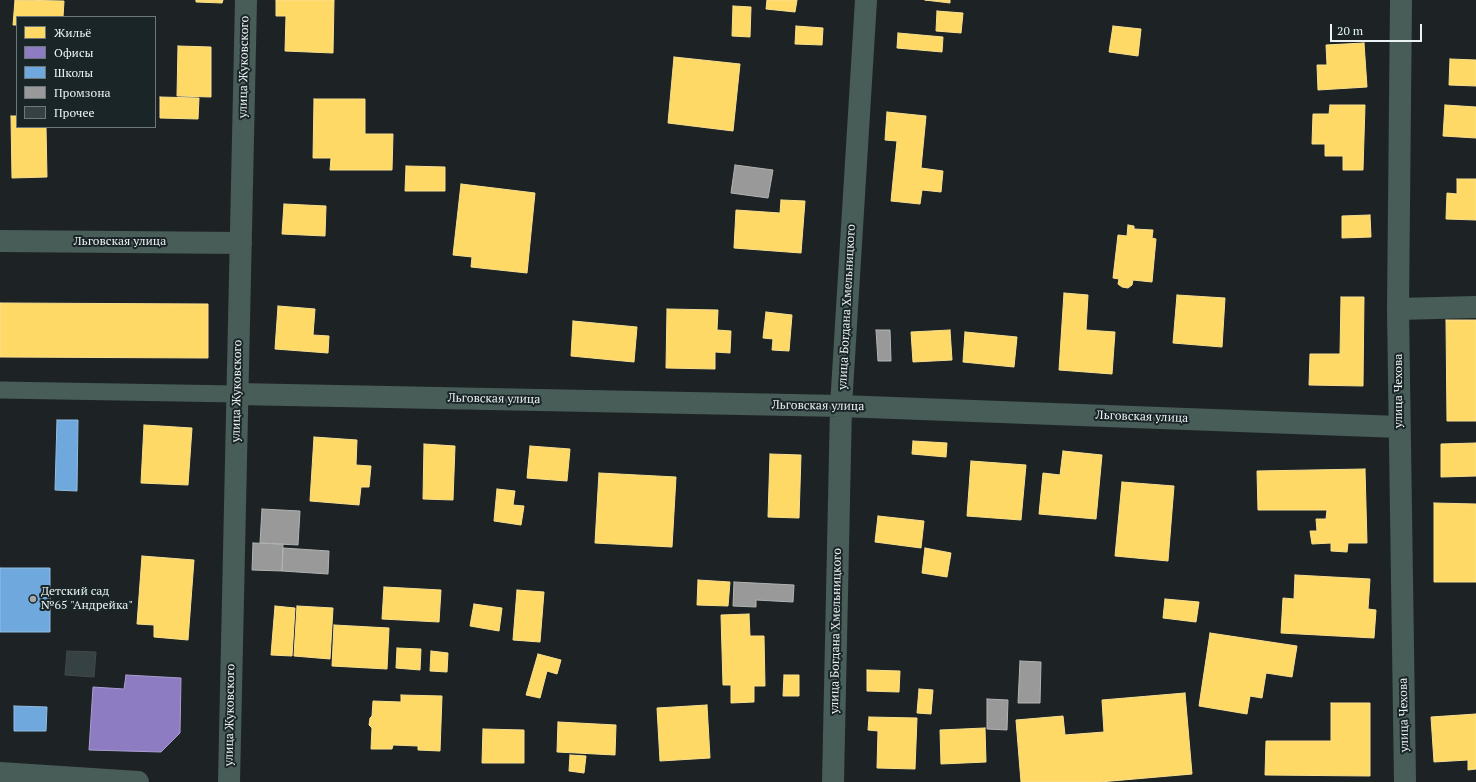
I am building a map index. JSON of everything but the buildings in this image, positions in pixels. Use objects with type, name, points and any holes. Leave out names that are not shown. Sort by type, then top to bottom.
[{"type":"street","name":"улица Жуковского","points":[[229,782],[246,0]]},
{"type":"street","name":"улица Богдана Хмельницкого","points":[[833,782],[841,406],[866,0]]},
{"type":"street","name":"улица Чехова","points":[[1401,0],[1398,309],[1405,782]]},
{"type":"street","name":"Льговская улица","points":[[0,241],[241,243]]},
{"type":"street","points":[[1398,309],[1476,307]]},
{"type":"street","name":"Льговская улица","points":[[237,394],[841,406],[1399,427]]},
{"type":"street","points":[[0,773],[138,782]]},
{"type":"lane","points":[[0,390],[237,394]]},
{"type":"place","name":"Детский сад №65 \"Андрейка\"","points":[[33,599]]}]
